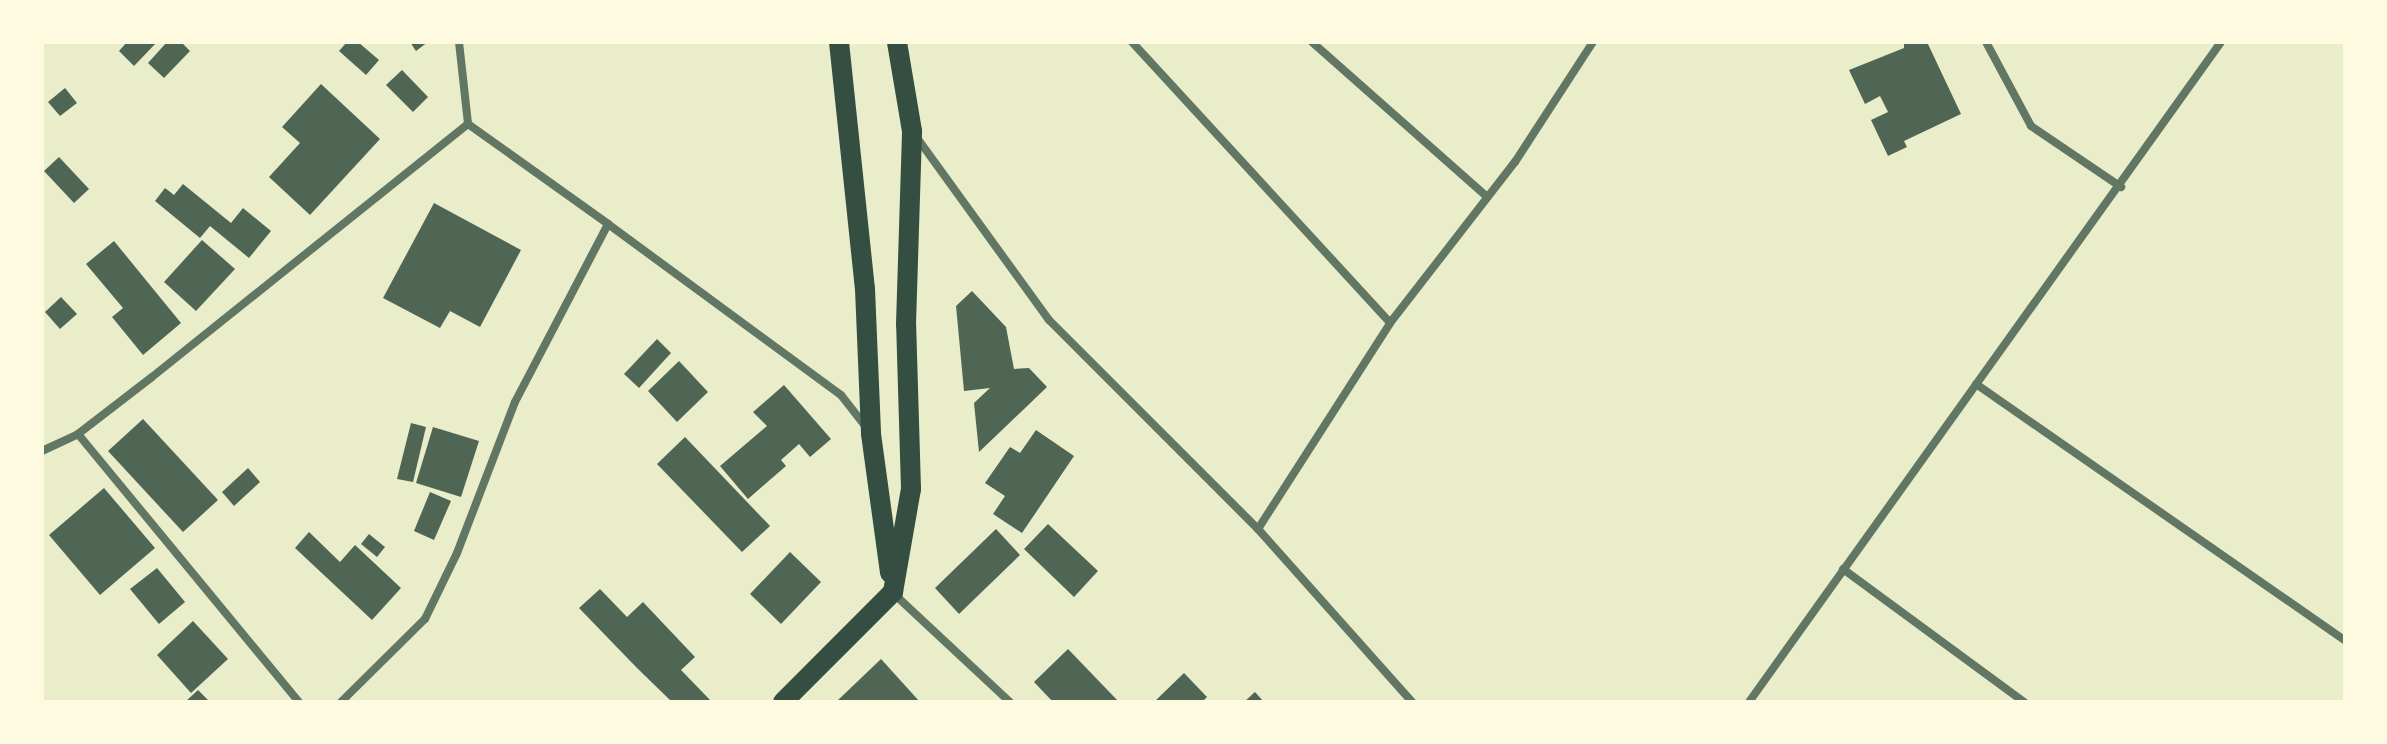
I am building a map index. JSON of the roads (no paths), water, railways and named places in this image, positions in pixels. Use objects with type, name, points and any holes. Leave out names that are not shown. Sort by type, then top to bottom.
[{"type":"main road","points":[[839,42],[865,289],[871,434],[893,592]]},
{"type":"main road","points":[[783,702],[893,592],[911,489],[906,324],[912,131],[897,42]]},
{"type":"street","points":[[459,42],[468,124],[841,395],[871,434]]},
{"type":"street","points":[[1132,42],[1390,323]]},
{"type":"street","points":[[1312,42],[1487,197]]},
{"type":"street","points":[[1258,529],[1390,323],[1487,197],[1593,42]]},
{"type":"street","points":[[1986,42],[2031,126],[2121,187]]},
{"type":"street","points":[[1749,702],[2121,187],[2221,42]]},
{"type":"street","points":[[42,451],[78,434],[468,124]]},
{"type":"street","points":[[912,131],[1049,320],[1258,529],[1412,702]]},
{"type":"street","points":[[341,702],[425,619],[457,553],[515,402],[608,224]]},
{"type":"street","points":[[1976,384],[2345,640]]},
{"type":"street","points":[[78,434],[299,702]]},
{"type":"street","points":[[1843,569],[2024,702]]},
{"type":"street","points":[[893,592],[1010,702]]}]
